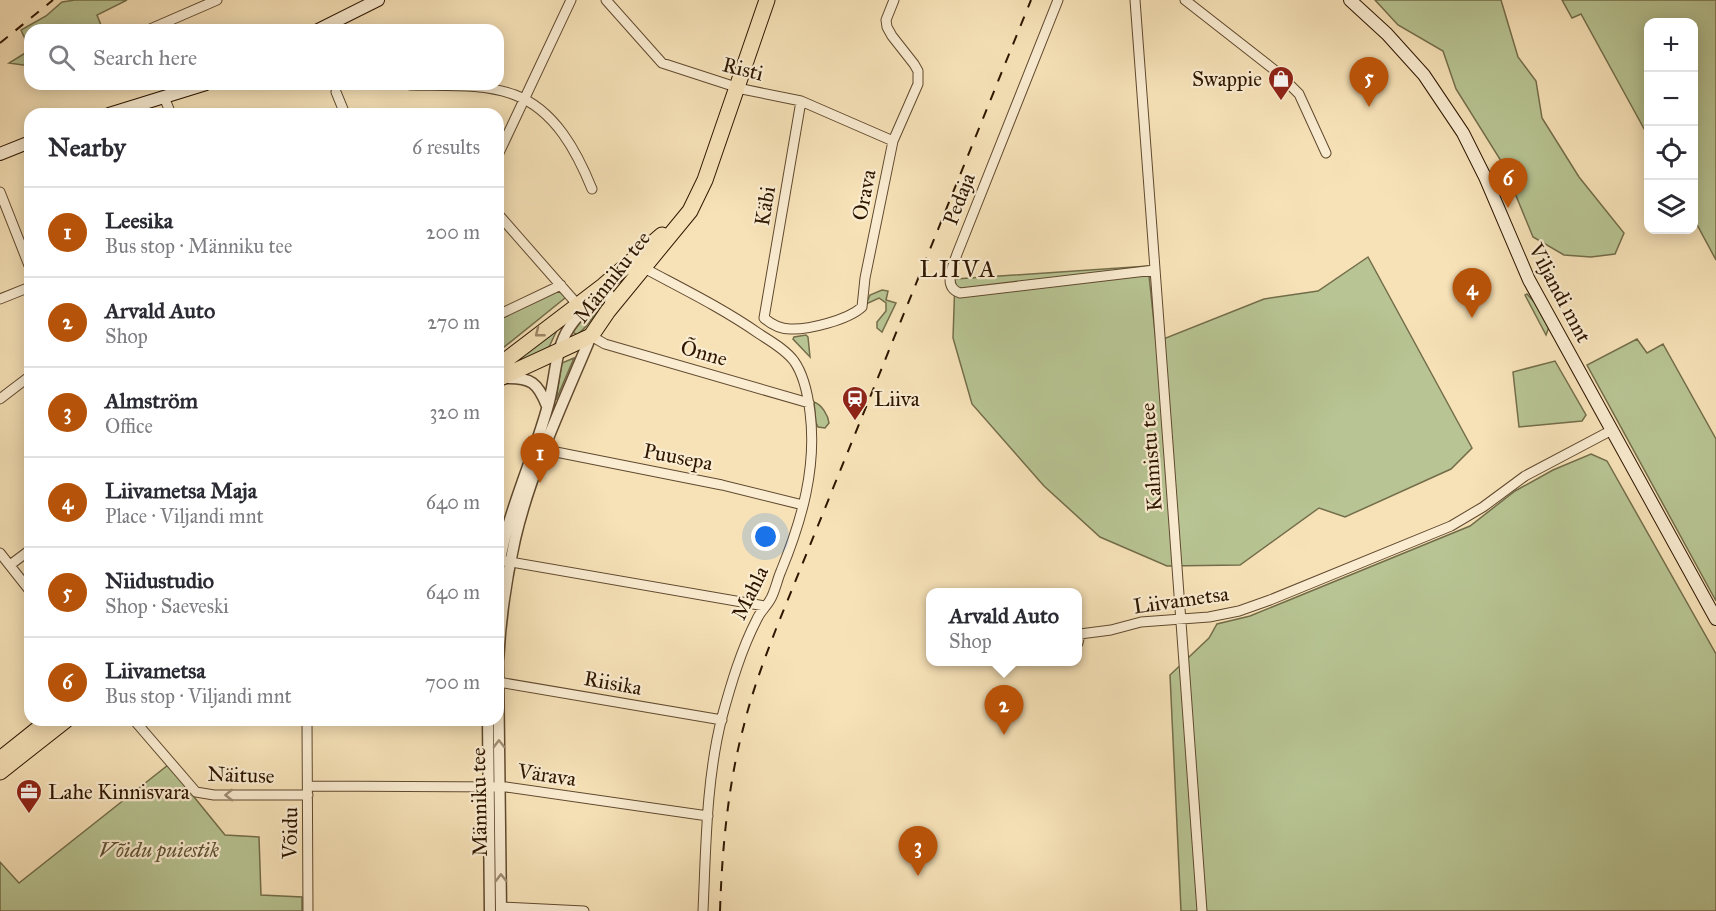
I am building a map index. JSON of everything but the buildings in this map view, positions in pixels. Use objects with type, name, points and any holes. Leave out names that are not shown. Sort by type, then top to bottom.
[{"type":"highway","name":"Männiku tee","points":[[591,336],[608,311],[676,230],[698,195],[733,86],[756,0]]},
{"type":"highway","name":"Männiku tee","points":[[603,286],[656,241],[684,206],[767,0]]},
{"type":"highway","points":[[504,370],[578,304],[603,286]]},
{"type":"highway","points":[[504,373],[591,336]]},
{"type":"highway","points":[[0,759],[41,726]]},
{"type":"highway","points":[[0,772],[58,726]]},
{"type":"main road","points":[[330,24],[378,0]]},
{"type":"main road","name":"Viljandi mnt","points":[[1350,0],[1387,34],[1424,75],[1463,133],[1485,177],[1529,280],[1716,620]]},
{"type":"main road","points":[[128,108],[187,90]]},
{"type":"main road","points":[[0,154],[24,144]]},
{"type":"street","points":[[162,24],[217,0]]},
{"type":"street","points":[[504,142],[571,0]]},
{"type":"street","name":"Risti","points":[[606,0],[662,63],[733,86],[801,101],[893,141]]},
{"type":"street","name":"Orava","points":[[764,318],[776,326],[801,329],[846,318],[862,307],[893,141],[918,84],[918,71],[887,27],[886,20],[894,0]]},
{"type":"street","name":"Pedaja","points":[[1058,0],[957,254],[950,276],[950,287],[953,291],[960,293],[1155,270]]},
{"type":"street","name":"Kalmistu tee","points":[[1135,0],[1202,911]]},
{"type":"street","points":[[1185,0],[1276,72],[1299,94],[1326,153]]},
{"type":"street","points":[[493,90],[524,100],[538,109],[561,130],[581,163],[592,189]]},
{"type":"street","points":[[336,92],[343,108]]},
{"type":"street","points":[[164,97],[169,108]]},
{"type":"street","name":"Käbi","points":[[764,318],[801,101]]},
{"type":"street","points":[[0,192],[24,253]]},
{"type":"street","points":[[504,221],[578,304]]},
{"type":"street","name":"Mahla","points":[[644,268],[717,306],[783,350],[794,361],[809,404],[813,438],[812,465],[788,555],[771,599],[758,617],[740,661],[722,720],[708,816],[703,911]]},
{"type":"street","points":[[504,312],[561,285]]},
{"type":"street","points":[[603,286],[610,293],[608,311]]},
{"type":"street","name":"Männiku tee","points":[[504,576],[506,533],[548,407],[559,351],[571,325],[594,300],[603,286]]},
{"type":"street","points":[[0,299],[24,289]]},
{"type":"street","name":"Männiku tee","points":[[506,533],[591,336]]},
{"type":"street","name":"Õnne","points":[[591,336],[605,344],[809,404]]},
{"type":"street","points":[[504,376],[520,378],[532,383],[542,392],[548,407]]},
{"type":"street","points":[[0,399],[24,381]]},
{"type":"street","name":"Liivametsa","points":[[1082,634],[1111,630],[1141,622],[1239,611],[1270,600],[1451,526],[1483,507],[1525,476],[1612,430]]},
{"type":"street","points":[[537,439],[544,449]]},
{"type":"street","name":"Puusepa","points":[[544,449],[722,484],[803,505]]},
{"type":"street","points":[[24,552],[4,560],[24,584]]},
{"type":"street","points":[[505,561],[765,606]]},
{"type":"street","name":"Riisika","points":[[504,683],[722,720]]},
{"type":"street","name":"Näituse","points":[[139,726],[196,792],[214,795],[308,790]]},
{"type":"street","name":"Võidu","points":[[307,726],[308,911]]},
{"type":"street","name":"Männiku tee","points":[[489,726],[495,787],[501,909]]},
{"type":"street","name":"Männiku tee","points":[[490,911],[497,726]]},
{"type":"street","name":"Värava","points":[[308,790],[495,787],[708,816]]},
{"type":"street","points":[[501,909],[584,911]]},
{"type":"green space","points":[[127,0],[97,15],[101,24],[32,24],[46,16],[62,2]]},
{"type":"green space","points":[[1375,0],[1501,0],[1518,57],[1536,81],[1542,118],[1579,177],[1624,233],[1615,254],[1591,257],[1564,255],[1533,237],[1503,164],[1456,89],[1443,51],[1398,25]]},
{"type":"green space","points":[[1562,0],[1716,0],[1716,260],[1698,226],[1698,18],[1644,18],[1644,129],[1581,14],[1572,18]]},
{"type":"green space","points":[[24,54],[24,65],[9,63]]},
{"type":"green space","points":[[1368,257],[1472,448],[1451,469],[1345,517],[1319,508],[1240,565],[1167,566],[1100,537],[1044,486],[972,404],[953,338],[955,279],[1148,266],[1156,342],[1264,299],[1318,291]]},
{"type":"green space","points":[[561,285],[570,294],[504,347],[504,312]]},
{"type":"green space","points":[[882,290],[888,291],[886,300],[896,303],[882,332],[877,328],[877,322],[886,311],[886,303],[879,298],[866,304],[870,295]]},
{"type":"green space","points":[[1527,294],[1538,306],[1549,327],[1546,335],[1525,295]]},
{"type":"green space","points":[[605,301],[582,331],[577,335],[573,332],[581,321]]},
{"type":"green space","points":[[557,330],[549,347],[504,369]]},
{"type":"green space","points":[[806,335],[808,337],[810,357],[793,339]]},
{"type":"green space","points":[[1637,339],[1647,353],[1663,344],[1716,439],[1716,601],[1587,365]]},
{"type":"green space","points":[[574,358],[556,400],[562,363]]},
{"type":"green space","points":[[1555,361],[1586,415],[1582,421],[1519,427],[1513,372]]},
{"type":"green space","points":[[814,402],[822,408],[827,417],[829,423],[825,428],[818,427],[816,423]]},
{"type":"green space","points":[[1591,454],[1607,461],[1716,654],[1716,911],[1181,911],[1170,675],[1209,638],[1217,624],[1250,616],[1470,526],[1515,491],[1553,470]]},
{"type":"green space","name":"Võidu puiestik","points":[[168,765],[225,835],[259,837],[261,895],[302,897],[302,911],[0,911],[0,862],[19,883]]},
{"type":"railway","points":[[0,43],[53,0]]},
{"type":"railway","points":[[720,911],[724,840],[730,793],[738,747],[758,676],[1031,0]]},
{"type":"place","name":"Swappie","points":[[1281,102]]},
{"type":"place","name":"Niidustudio","points":[[1369,107]]},
{"type":"place","name":"Liivametsa","points":[[1508,208]]},
{"type":"place","name":"Liivametsa Maja","points":[[1472,318]]},
{"type":"place","name":"Liiva","points":[[855,422]]},
{"type":"place","name":"Leesika","points":[[540,483]]},
{"type":"place","name":"Arvald Auto","points":[[1004,735]]},
{"type":"place","name":"Lahe Kinnisvara","points":[[29,815]]},
{"type":"place","name":"Almström","points":[[918,876]]},
{"type":"district","name":"LIIVA","points":[[958,269]]}]
